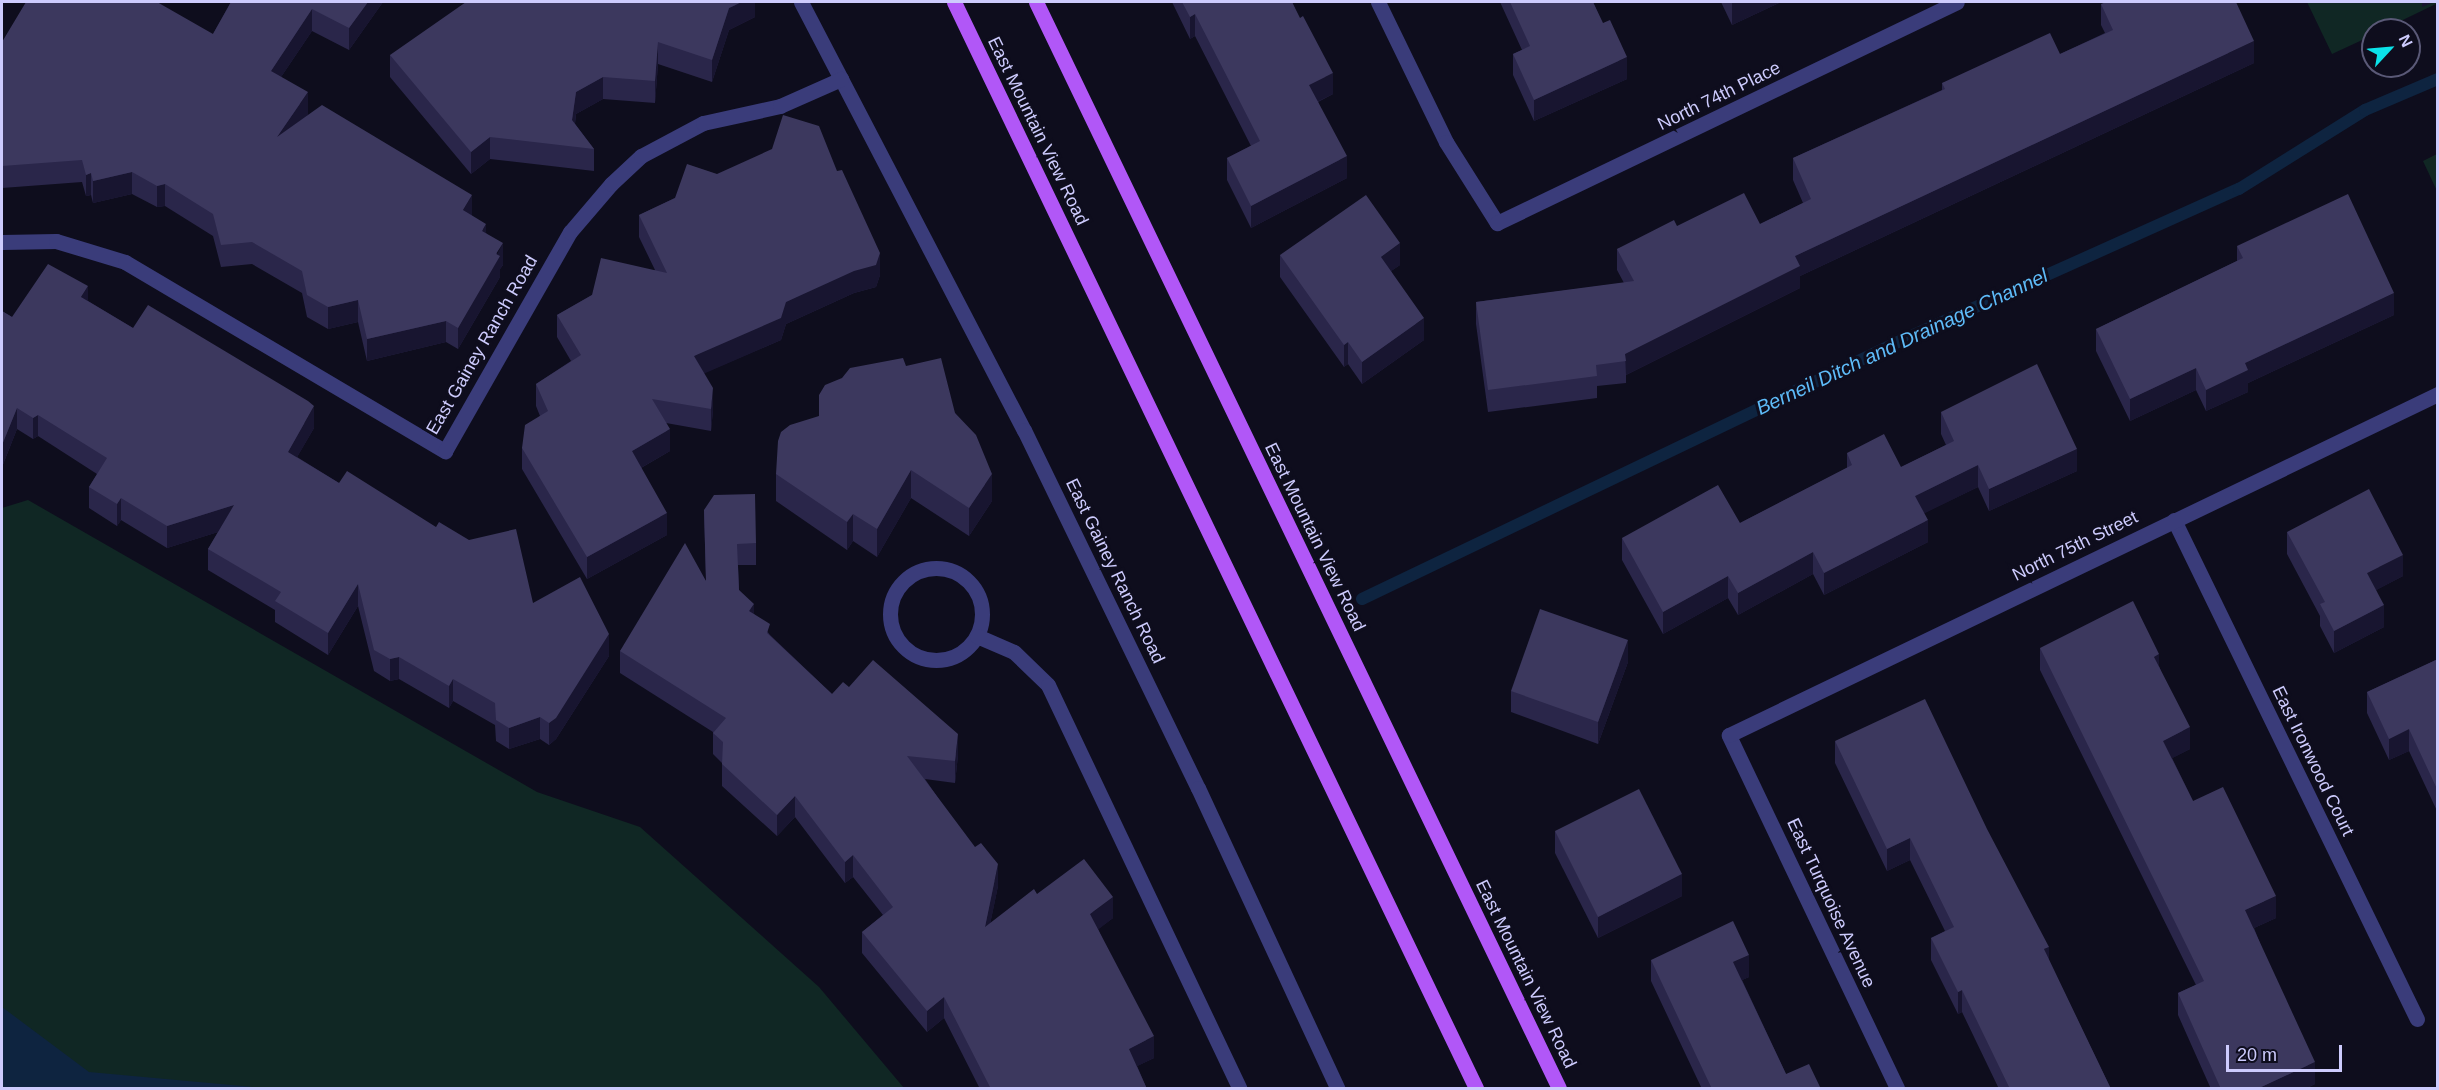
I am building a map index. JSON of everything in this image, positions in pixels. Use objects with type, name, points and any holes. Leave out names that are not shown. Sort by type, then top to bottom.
[{"type":"main road","name":"East Mountain View Road","points":[[954,2],[1476,1089]]},
{"type":"main road","name":"East Mountain View Road","points":[[1036,2],[1559,1089]]},
{"type":"street","name":"East Gainey Ranch Road","points":[[801,2],[1024,430],[1198,788],[1337,1089]]},
{"type":"street","name":"North 74th Place","points":[[1378,2],[1446,142],[1497,223],[1929,8],[1958,2]]},
{"type":"street","name":"East Gainey Ranch Road","points":[[2,242],[56,241],[125,262],[445,451],[570,232],[618,177],[640,156],[703,123],[780,106],[841,80]]},
{"type":"street","name":"North 75th Street","points":[[1729,735],[2438,393]]},
{"type":"street","name":"East Ironwood Court","points":[[2174,520],[2417,1019]]},
{"type":"street","points":[[921,571],[952,571],[970,585],[981,605],[977,636],[956,656],[927,660],[914,654],[902,645],[890,618],[897,590],[921,571]]},
{"type":"street","points":[[977,636],[1014,652],[1048,685],[1239,1089]]},
{"type":"street","name":"East Turquoise Avenue","points":[[1729,735],[1898,1089]]},
{"type":"green space","points":[[2307,2],[2438,3],[2407,18],[2361,18],[2361,41],[2332,54]]},
{"type":"green space","points":[[2437,154],[2437,191],[2423,161]]},
{"type":"green space","points":[[28,500],[537,792],[640,827],[819,987],[904,1088],[2,1088],[2,508]]},
{"type":"water","points":[[2,1007],[89,1072],[265,1088],[2,1088]]},
{"type":"building","points":[[26,2],[157,2],[213,34],[231,2],[368,2],[349,28],[312,9],[271,71],[308,92],[277,137],[322,105],[472,195],[463,210],[486,224],[482,231],[503,243],[496,254],[500,256],[458,328],[446,321],[367,339],[358,300],[328,307],[307,295],[302,271],[252,242],[221,245],[213,214],[165,184],[157,186],[132,172],[93,181],[91,173],[86,175],[82,160],[2,166],[2,42]]},
{"type":"building","points":[[466,2],[742,2],[729,8],[712,60],[658,42],[655,81],[603,77],[576,92],[572,120],[594,149],[490,137],[471,152],[390,55]]},
{"type":"building","points":[[1182,2],[1292,2],[1300,18],[1303,16],[1333,73],[1309,85],[1347,156],[1251,206],[1227,158],[1260,141],[1195,14],[1190,17]]},
{"type":"building","points":[[1510,2],[1593,2],[1603,23],[1610,20],[1627,57],[1534,100],[1513,54],[1530,46]]},
{"type":"building","points":[[2106,2],[2236,2],[2254,41],[1795,256],[1800,266],[1625,354],[1626,361],[1596,365],[1597,376],[1488,390],[1476,302],[1634,281],[1617,249],[1674,220],[1677,226],[1744,193],[1760,224],[1811,199],[1793,158],[1945,89],[1942,83],[2050,33],[2060,54],[2113,30],[2101,4]]},
{"type":"building","points":[[783,115],[819,126],[837,171],[842,170],[880,253],[876,265],[854,271],[786,302],[781,318],[694,356],[713,388],[711,409],[652,399],[670,429],[632,451],[667,513],[587,557],[522,448],[525,425],[548,411],[536,384],[581,355],[557,315],[592,295],[601,258],[667,273],[639,215],[675,198],[687,164],[717,174],[772,149]]},
{"type":"building","points":[[2348,194],[2394,293],[2245,363],[2248,370],[2206,390],[2196,368],[2130,399],[2096,329],[2243,258],[2237,246]]},
{"type":"building","points":[[1366,195],[1400,243],[1381,257],[1424,318],[1362,362],[1348,342],[1344,345],[1280,255]]},
{"type":"building","points":[[48,264],[88,286],[81,297],[133,328],[148,305],[308,401],[314,406],[288,452],[339,483],[347,471],[436,527],[439,522],[469,540],[516,529],[533,603],[580,577],[609,634],[556,718],[549,723],[540,717],[509,728],[496,720],[495,703],[453,679],[449,686],[399,657],[390,659],[374,650],[358,584],[328,633],[275,601],[281,592],[208,549],[234,505],[167,526],[121,498],[117,504],[89,487],[107,458],[38,415],[33,418],[17,408],[2,445],[2,311],[12,317]]},
{"type":"building","points":[[903,358],[906,366],[941,358],[955,413],[976,435],[992,474],[969,508],[911,470],[877,529],[853,514],[847,522],[776,474],[778,441],[781,432],[790,425],[819,416],[819,395],[825,385],[842,378],[850,368]]},
{"type":"building","points":[[2037,364],[2077,449],[1989,489],[1978,465],[1915,496],[1928,520],[1824,573],[1813,552],[1738,593],[1728,576],[1663,612],[1622,538],[1718,485],[1740,523],[1852,465],[1847,453],[1884,434],[1901,467],[1954,441],[1941,412]]},
{"type":"building","points":[[2369,489],[2403,555],[2367,573],[2384,605],[2334,631],[2320,604],[2325,602],[2287,532]]},
{"type":"building","points":[[755,494],[756,543],[737,544],[739,590],[754,604],[749,611],[770,624],[767,633],[832,694],[843,682],[849,687],[873,660],[958,734],[955,761],[907,756],[975,847],[981,843],[998,864],[985,927],[1034,889],[1037,894],[1084,859],[1113,897],[1090,914],[1154,1036],[1129,1049],[1147,1089],[991,1089],[944,997],[927,1011],[862,932],[893,907],[853,855],[845,862],[795,796],[777,815],[722,764],[723,742],[713,733],[726,718],[620,651],[685,543],[706,581],[704,510],[714,495]]},
{"type":"building","points":[[2133,601],[2159,654],[2154,657],[2190,727],[2163,741],[2193,801],[2223,787],[2276,896],[2245,910],[2315,1062],[2257,1089],[2221,1089],[2178,993],[2204,981],[2040,648]]},
{"type":"building","points":[[1540,609],[1628,640],[1598,722],[1511,691]]},
{"type":"building","points":[[2438,659],[2438,791],[2409,729],[2389,739],[2367,692]]},
{"type":"building","points":[[1925,699],[1987,829],[2049,947],[2044,949],[2111,1089],[2010,1089],[1962,990],[1958,992],[1931,938],[1954,927],[1910,838],[1887,849],[1835,741]]},
{"type":"building","points":[[1639,789],[1682,874],[1598,917],[1555,831]]},
{"type":"building","points":[[1733,921],[1749,955],[1733,962],[1786,1074],[1809,1064],[1821,1089],[1712,1089],[1651,960]]},
{"type":"waterway","name":"Berneil Ditch and Drainage Channel","points":[[1362,599],[1900,341],[2239,189],[2365,110],[2438,79]]}]
